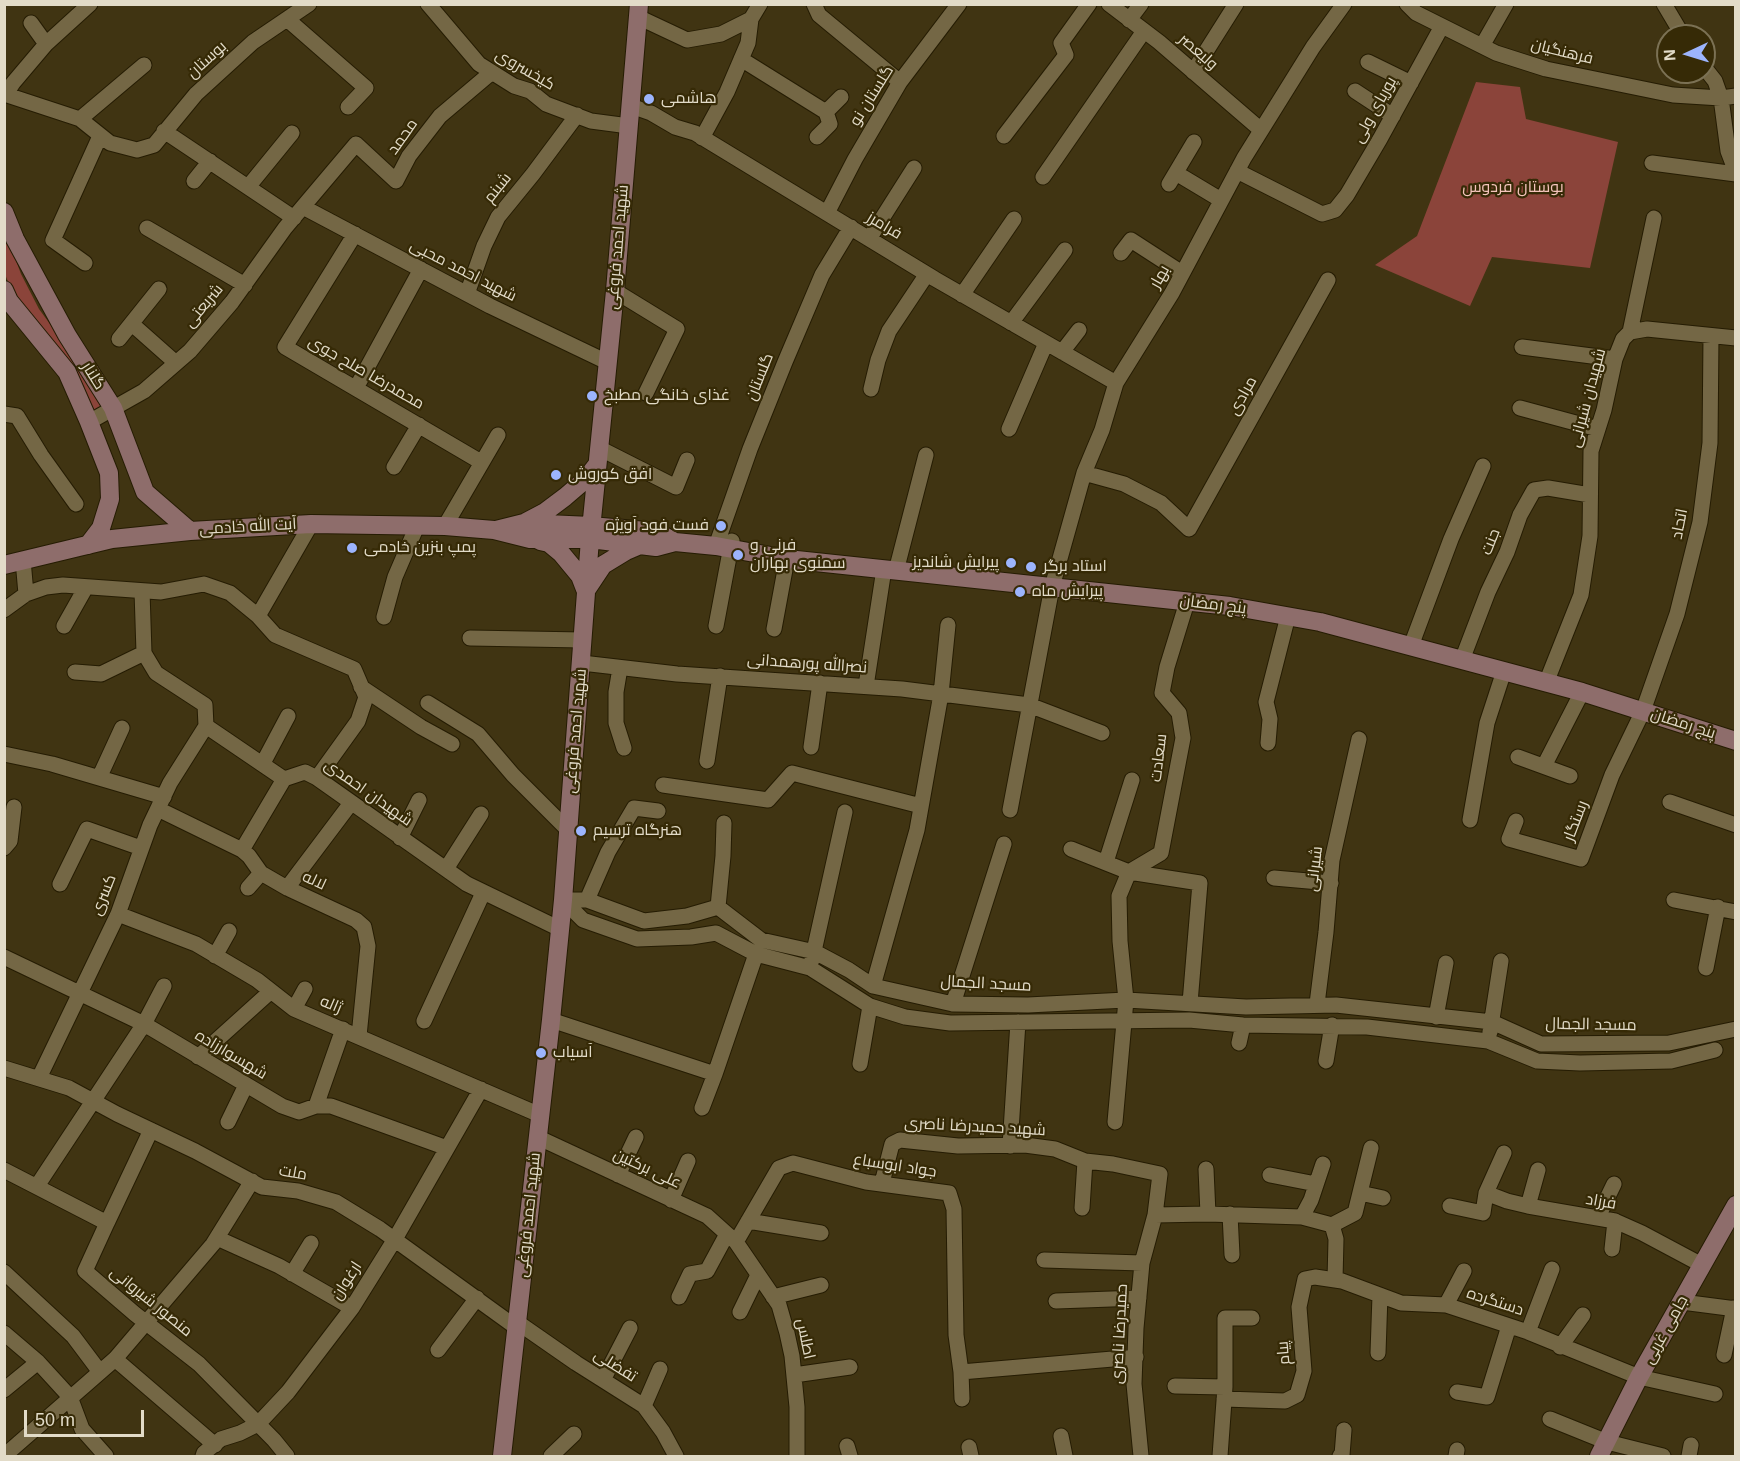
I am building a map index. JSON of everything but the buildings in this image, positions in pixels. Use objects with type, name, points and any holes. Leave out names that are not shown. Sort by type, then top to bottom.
[{"type":"main road","name":"شهید احمد فروغی","points":[[502,1456],[563,900],[590,532],[615,291],[639,11]]},
{"type":"main road","name":"گلنار","points":[[4,212],[15,239],[67,335],[113,408],[145,492],[190,531]]},
{"type":"main road","name":"گلنار","points":[[4,290],[9,301],[67,372],[109,473],[110,499],[100,528],[88,545]]},
{"type":"main road","points":[[586,591],[580,576],[561,553],[549,543],[527,531],[545,512],[586,479],[597,457]]},
{"type":"main road","name":"آیت الله خادمی","points":[[4,565],[112,539],[190,531],[311,524],[445,526],[494,530],[590,532]]},
{"type":"main road","name":"پنج رمضان","points":[[590,532],[657,532],[675,542]]},
{"type":"main road","name":"پنج رمضان","points":[[590,532],[656,547],[675,542],[726,545],[787,560],[1230,606],[1288,616],[1320,622],[1582,692],[1736,741]]},
{"type":"main road","points":[[586,591],[603,565],[626,551],[642,545]]},
{"type":"main road","name":"جامی غربی","points":[[1603,1449],[1639,1377],[1702,1265],[1730,1226],[1736,1205]]},
{"type":"street","points":[[85,263],[53,240],[100,136],[80,120],[5,94],[46,45],[90,4]]},
{"type":"street","name":"بوستان","points":[[100,136],[110,143],[137,150],[154,145],[196,94],[236,57],[309,4]]},
{"type":"street","name":"کیخسروی","points":[[428,4],[479,64],[514,86],[530,91],[546,104],[591,121],[629,126]]},
{"type":"street","points":[[702,138],[727,92],[748,43],[751,19],[760,4]]},
{"type":"street","points":[[814,4],[819,15],[900,82]]},
{"type":"street","name":"گلستان نو","points":[[827,213],[855,159],[900,82],[959,4]]},
{"type":"street","points":[[1004,136],[1066,55],[1061,43],[1089,4]]},
{"type":"street","name":"ولیعصر","points":[[1109,4],[1261,130]]},
{"type":"street","points":[[1129,20],[1141,4]]},
{"type":"street","points":[[1193,72],[1236,4]]},
{"type":"street","name":"بهار","points":[[1010,810],[1052,587],[1084,473],[1102,430],[1116,383],[1182,273],[1261,130],[1313,47],[1344,4]]},
{"type":"street","name":"فرهنگیان","points":[[1407,4],[1416,13],[1496,53],[1546,69],[1673,95],[1728,97]]},
{"type":"street","points":[[1482,46],[1506,4]]},
{"type":"street","points":[[1664,4],[1676,24]]},
{"type":"street","points":[[639,11],[687,40],[721,34],[751,19]]},
{"type":"street","points":[[287,19],[366,88],[348,107]]},
{"type":"street","points":[[31,23],[46,45]]},
{"type":"street","name":"پوریای ولی","points":[[1237,171],[1322,214],[1335,210],[1347,195],[1443,26]]},
{"type":"street","points":[[1043,177],[1144,31]]},
{"type":"street","points":[[741,59],[826,112],[830,124],[817,137]]},
{"type":"street","points":[[1368,62],[1411,83]]},
{"type":"street","points":[[80,120],[144,64]]},
{"type":"street","name":"محمد","points":[[299,212],[356,144],[396,182],[409,156],[440,116],[492,72]]},
{"type":"street","points":[[1652,163],[1736,173],[1728,151],[1728,97],[1716,82]]},
{"type":"street","points":[[1355,91],[1393,116]]},
{"type":"street","points":[[826,112],[841,97]]},
{"type":"street","name":"فرامرز","points":[[631,106],[651,113],[675,127],[702,138],[927,274],[1116,383]]},
{"type":"street","name":"شبنم","points":[[467,294],[484,246],[498,216],[577,116]]},
{"type":"street","name":"شهید احمد محبی","points":[[164,131],[248,187],[299,212],[355,234],[467,294],[607,362]]},
{"type":"street","points":[[248,187],[292,133]]},
{"type":"street","points":[[1194,142],[1173,178],[1221,201]]},
{"type":"street","points":[[194,182],[210,161]]},
{"type":"street","points":[[869,239],[914,168]]},
{"type":"street","name":"شریعتی","points":[[89,422],[144,391],[197,343],[299,212]]},
{"type":"street","name":"شهیدان شیرانی","points":[[1546,683],[1581,595],[1590,537],[1591,451],[1604,410],[1615,359],[1623,339],[1630,332],[1654,218]]},
{"type":"street","points":[[963,295],[1014,219]]},
{"type":"street","name":"گلستان","points":[[716,626],[726,545],[750,449],[822,275],[851,227]]},
{"type":"street","points":[[147,228],[244,285]]},
{"type":"street","name":"محمدرضا صلح جوی","points":[[355,234],[285,347],[482,462]]},
{"type":"street","points":[[1121,253],[1131,240],[1182,273]]},
{"type":"street","points":[[1011,323],[1065,250]]},
{"type":"street","points":[[356,388],[421,269]]},
{"type":"street","points":[[871,389],[878,360],[889,331],[927,274]]},
{"type":"street","name":"مرادی","points":[[1084,473],[1124,484],[1161,503],[1189,529],[1328,280]]},
{"type":"street","points":[[119,339],[159,289]]},
{"type":"street","points":[[615,291],[677,329],[646,393]]},
{"type":"street","points":[[132,324],[177,363]]},
{"type":"street","points":[[1630,332],[1647,329],[1736,338]]},
{"type":"street","points":[[1062,352],[1079,330]]},
{"type":"street","name":"اتحاد","points":[[1642,711],[1677,614],[1700,522],[1710,443],[1711,336]]},
{"type":"street","points":[[1009,429],[1046,343]]},
{"type":"street","points":[[1522,347],[1615,359]]},
{"type":"street","points":[[1520,408],[1598,429]]},
{"type":"street","points":[[4,414],[17,416],[76,504]]},
{"type":"street","points":[[394,467],[419,425]]},
{"type":"street","points":[[445,526],[498,435]]},
{"type":"street","points":[[866,686],[890,570],[926,455]]},
{"type":"street","points":[[597,457],[676,487],[687,460]]},
{"type":"street","points":[[1410,646],[1451,539],[1483,466]]},
{"type":"street","name":"جنت","points":[[1462,660],[1520,515],[1534,490],[1548,488],[1590,495]]},
{"type":"street","points":[[258,616],[311,524]]},
{"type":"street","points":[[384,617],[395,577],[417,526]]},
{"type":"street","points":[[23,560],[26,594]]},
{"type":"street","points":[[774,629],[787,560]]},
{"type":"street","points":[[4,610],[26,594],[46,587],[63,585],[161,592],[204,584],[230,592],[258,616],[275,635],[354,669],[366,697],[358,721],[317,778]]},
{"type":"street","points":[[64,626],[86,587]]},
{"type":"street","points":[[142,591],[144,653],[156,673],[205,705],[206,726],[284,779],[242,850]]},
{"type":"street","name":"سعادت","points":[[1128,872],[1161,853],[1183,738],[1179,713],[1162,693],[1167,667],[1187,602]]},
{"type":"street","points":[[1268,743],[1270,719],[1266,702],[1288,616]]},
{"type":"street","points":[[873,986],[914,840],[941,694],[948,625]]},
{"type":"street","points":[[470,638],[583,640]]},
{"type":"street","points":[[75,672],[101,674],[144,653]]},
{"type":"street","name":"نصرالله پورهمدانی","points":[[582,663],[620,668],[866,686],[1029,705]]},
{"type":"street","points":[[620,668],[616,692],[616,723],[624,748]]},
{"type":"street","points":[[1470,820],[1487,723],[1504,671]]},
{"type":"street","points":[[707,762],[720,676]]},
{"type":"street","points":[[811,747],[820,683]]},
{"type":"street","points":[[361,687],[452,744]]},
{"type":"street","points":[[1544,766],[1582,692]]},
{"type":"street","points":[[428,703],[478,734],[513,775],[568,830]]},
{"type":"street","points":[[1029,705],[1102,733]]},
{"type":"street","name":"رستگار","points":[[1516,821],[1509,840],[1581,859],[1612,775],[1642,711]]},
{"type":"street","points":[[262,763],[288,716]]},
{"type":"street","name":"کسری","points":[[39,1078],[118,914],[141,848],[170,783],[206,726]]},
{"type":"street","points":[[99,778],[122,728]]},
{"type":"street","name":"شیرانی","points":[[1318,996],[1332,860],[1359,739]]},
{"type":"street","points":[[4,754],[51,764],[99,778],[161,803]]},
{"type":"street","points":[[1518,757],[1570,776]]},
{"type":"street","name":"شهیدان احمدی","points":[[284,779],[305,772],[317,778],[400,838],[483,893],[560,929]]},
{"type":"street","points":[[663,785],[768,800],[792,773],[921,806]]},
{"type":"street","points":[[1106,862],[1132,780]]},
{"type":"street","points":[[400,838],[420,800]]},
{"type":"street","points":[[287,888],[351,802]]},
{"type":"street","points":[[1670,802],[1736,825]]},
{"type":"street","name":"لاله","points":[[161,803],[242,850],[261,873],[287,888],[356,920],[364,927],[368,946],[359,1036]]},
{"type":"street","points":[[4,848],[10,840],[14,807]]},
{"type":"street","points":[[587,900],[609,852],[634,808],[658,811]]},
{"type":"street","points":[[810,968],[845,812]]},
{"type":"street","points":[[446,869],[481,814]]},
{"type":"street","points":[[563,900],[587,900],[644,921],[687,916],[718,907],[724,823]]},
{"type":"street","points":[[60,884],[87,829],[141,848]]},
{"type":"street","points":[[953,1004],[1004,844]]},
{"type":"street","points":[[1071,849],[1128,872],[1200,883],[1191,992]]},
{"type":"street","points":[[1115,1122],[1125,993],[1119,896],[1128,872]]},
{"type":"street","points":[[248,888],[261,873]]},
{"type":"street","points":[[1274,878],[1331,883]]},
{"type":"street","points":[[424,1022],[483,893]]},
{"type":"street","points":[[563,900],[583,920],[637,939],[690,937],[716,933],[756,954],[810,968],[870,1006],[905,1017],[950,1023],[1189,1020],[1243,1024],[1332,1025],[1488,1041],[1537,1061],[1581,1063],[1671,1061],[1715,1050]]},
{"type":"street","points":[[1674,900],[1736,912]]},
{"type":"street","name":"مسجد الجمال","points":[[718,907],[761,940],[815,951],[873,986],[953,1004],[1028,1005],[1125,993],[1191,992],[1246,1007],[1318,996],[1493,1015],[1541,1044],[1669,1043],[1736,1029]]},
{"type":"street","points":[[1706,968],[1718,907]]},
{"type":"street","name":"ژاله","points":[[118,914],[196,944],[256,980],[294,1009],[540,1115]]},
{"type":"street","points":[[215,956],[229,931]]},
{"type":"street","points":[[702,1108],[716,1074],[756,954]]},
{"type":"street","name":"شهسوارزاده","points":[[4,957],[144,1024],[282,1106],[299,1112],[316,1106],[331,1106],[447,1148]]},
{"type":"street","points":[[1488,1041],[1502,961]]},
{"type":"street","points":[[1437,1009],[1446,963]]},
{"type":"street","points":[[36,1186],[144,1024],[164,986]]},
{"type":"street","points":[[294,1009],[305,989]]},
{"type":"street","points":[[198,1057],[270,992]]},
{"type":"street","points":[[860,1064],[870,1006]]},
{"type":"street","points":[[551,1020],[716,1074]]},
{"type":"street","points":[[1010,1146],[1018,1022]]},
{"type":"street","points":[[1239,1043],[1243,1024]]},
{"type":"street","points":[[1326,1061],[1332,1025]]},
{"type":"street","points":[[316,1106],[343,1029]]},
{"type":"street","name":"ملت","points":[[4,1068],[69,1088],[262,1187],[298,1191],[336,1202],[395,1239],[517,1325]]},
{"type":"street","points":[[228,1122],[246,1085]]},
{"type":"street","name":"ارغوان","points":[[202,1456],[221,1439],[258,1424],[288,1392],[352,1308],[395,1239],[481,1089]]},
{"type":"street","points":[[4,1170],[108,1223],[151,1131]]},
{"type":"street","name":"علی برکتین","points":[[537,1137],[707,1216],[732,1238]]},
{"type":"street","points":[[618,1175],[636,1137]]},
{"type":"street","name":"شهید حمیدرضا ناصری","points":[[882,1184],[892,1144],[896,1141],[958,1146],[1025,1145],[1055,1149],[1085,1161],[1113,1164],[1160,1174],[1155,1215]]},
{"type":"street","points":[[1155,1215],[1230,1214],[1302,1217],[1332,1225],[1355,1213],[1371,1148]]},
{"type":"street","points":[[1450,1206],[1482,1213],[1486,1193],[1504,1153]]},
{"type":"street","points":[[671,1200],[688,1161]]},
{"type":"street","points":[[1082,1208],[1085,1161]]},
{"type":"street","name":"جواد ابوسباع","points":[[679,1297],[690,1274],[707,1272],[732,1238],[748,1221],[779,1168],[792,1163],[866,1182],[949,1193],[954,1209],[956,1335],[962,1399]]},
{"type":"street","points":[[1302,1217],[1311,1200],[1323,1164]]},
{"type":"street","points":[[1206,1169],[1208,1214]]},
{"type":"street","points":[[1528,1206],[1538,1170]]},
{"type":"street","points":[[1270,1175],[1316,1184]]},
{"type":"street","points":[[4,1456],[115,1359],[217,1238],[252,1181]]},
{"type":"street","points":[[1598,1217],[1614,1184]]},
{"type":"street","points":[[1360,1193],[1383,1198]]},
{"type":"street","name":"فرزاد","points":[[1486,1193],[1528,1206],[1615,1221],[1702,1265]]},
{"type":"street","points":[[1230,1214],[1232,1255]]},
{"type":"street","name":"حمیدرضا ناصری","points":[[1140,1456],[1134,1384],[1139,1299],[1142,1263],[1155,1215]]},
{"type":"street","points":[[748,1221],[821,1233]]},
{"type":"street","points":[[1612,1249],[1615,1221]]},
{"type":"street","name":"منصور شیروانی","points":[[108,1223],[85,1271],[199,1364],[286,1456]]},
{"type":"street","points":[[1332,1225],[1336,1239],[1335,1280]]},
{"type":"street","points":[[217,1238],[292,1274],[352,1308]]},
{"type":"street","name":"اطلس","points":[[732,1238],[779,1305],[787,1333],[794,1375],[797,1407],[797,1456]]},
{"type":"street","points":[[292,1274],[311,1243]]},
{"type":"street","points":[[1044,1260],[1142,1263]]},
{"type":"street","points":[[1528,1332],[1552,1269]]},
{"type":"street","points":[[1446,1305],[1464,1271]]},
{"type":"street","points":[[4,1272],[74,1336],[100,1372]]},
{"type":"street","points":[[740,1312],[758,1275]]},
{"type":"street","name":"دستگرده","points":[[1315,1277],[1335,1280],[1401,1304],[1446,1305],[1528,1332],[1560,1347],[1639,1377],[1716,1394]]},
{"type":"street","name":"پیام","points":[[1175,1386],[1285,1401],[1297,1395],[1304,1371],[1299,1307],[1305,1279],[1315,1277]]},
{"type":"street","points":[[773,1297],[821,1285]]},
{"type":"street","points":[[1378,1353],[1380,1295]]},
{"type":"street","points":[[438,1350],[477,1298]]},
{"type":"street","points":[[1056,1301],[1139,1299]]},
{"type":"street","points":[[1682,1302],[1735,1309],[1724,1355]]},
{"type":"street","points":[[1560,1347],[1583,1314]]},
{"type":"street","points":[[1220,1456],[1225,1318],[1252,1318]]},
{"type":"street","name":"تفضلی","points":[[517,1325],[644,1406],[663,1432],[676,1456]]},
{"type":"street","points":[[1457,1392],[1487,1397],[1509,1326]]},
{"type":"street","points":[[603,1380],[630,1328]]},
{"type":"street","points":[[4,1333],[38,1362],[70,1397],[82,1429],[106,1456]]},
{"type":"street","points":[[961,1372],[1136,1357]]},
{"type":"street","points":[[115,1359],[215,1444]]},
{"type":"street","points":[[4,1390],[38,1362]]},
{"type":"street","points":[[794,1375],[850,1367]]},
{"type":"street","points":[[644,1406],[660,1369]]},
{"type":"street","points":[[1550,1419],[1603,1449],[1663,1456]]},
{"type":"street","points":[[1341,1456],[1344,1430]]},
{"type":"street","points":[[551,1456],[574,1434]]},
{"type":"street","points":[[1060,1436],[1065,1456]]},
{"type":"green space","name":"بوستان فردوس","points":[[1476,82],[1520,87],[1526,119],[1618,142],[1590,268],[1492,257],[1470,306],[1375,265],[1417,236]]},
{"type":"green space","points":[[4,228],[21,274],[39,309],[80,365],[105,406],[91,413],[14,298],[5,274]]},
{"type":"place","name":"هاشمی","points":[[649,99]]},
{"type":"place","name":"غذای خانگی مطبخ","points":[[592,396]]},
{"type":"place","name":"افق کوروش","points":[[556,475]]},
{"type":"place","name":"فست فود آویژه","points":[[721,526]]},
{"type":"place","name":"پمپ بنزین خادمی","points":[[352,548]]},
{"type":"place","name":"فرنی و سمنوی بهاران","points":[[738,555]]},
{"type":"place","name":"پیرایش شاندیز","points":[[1011,563]]},
{"type":"place","name":"استاد برگر","points":[[1031,567]]},
{"type":"place","name":"پیرایش ماه","points":[[1020,592]]},
{"type":"place","name":"هنرگاه ترسیم","points":[[581,831]]},
{"type":"place","name":"آسیاب","points":[[541,1053]]}]
